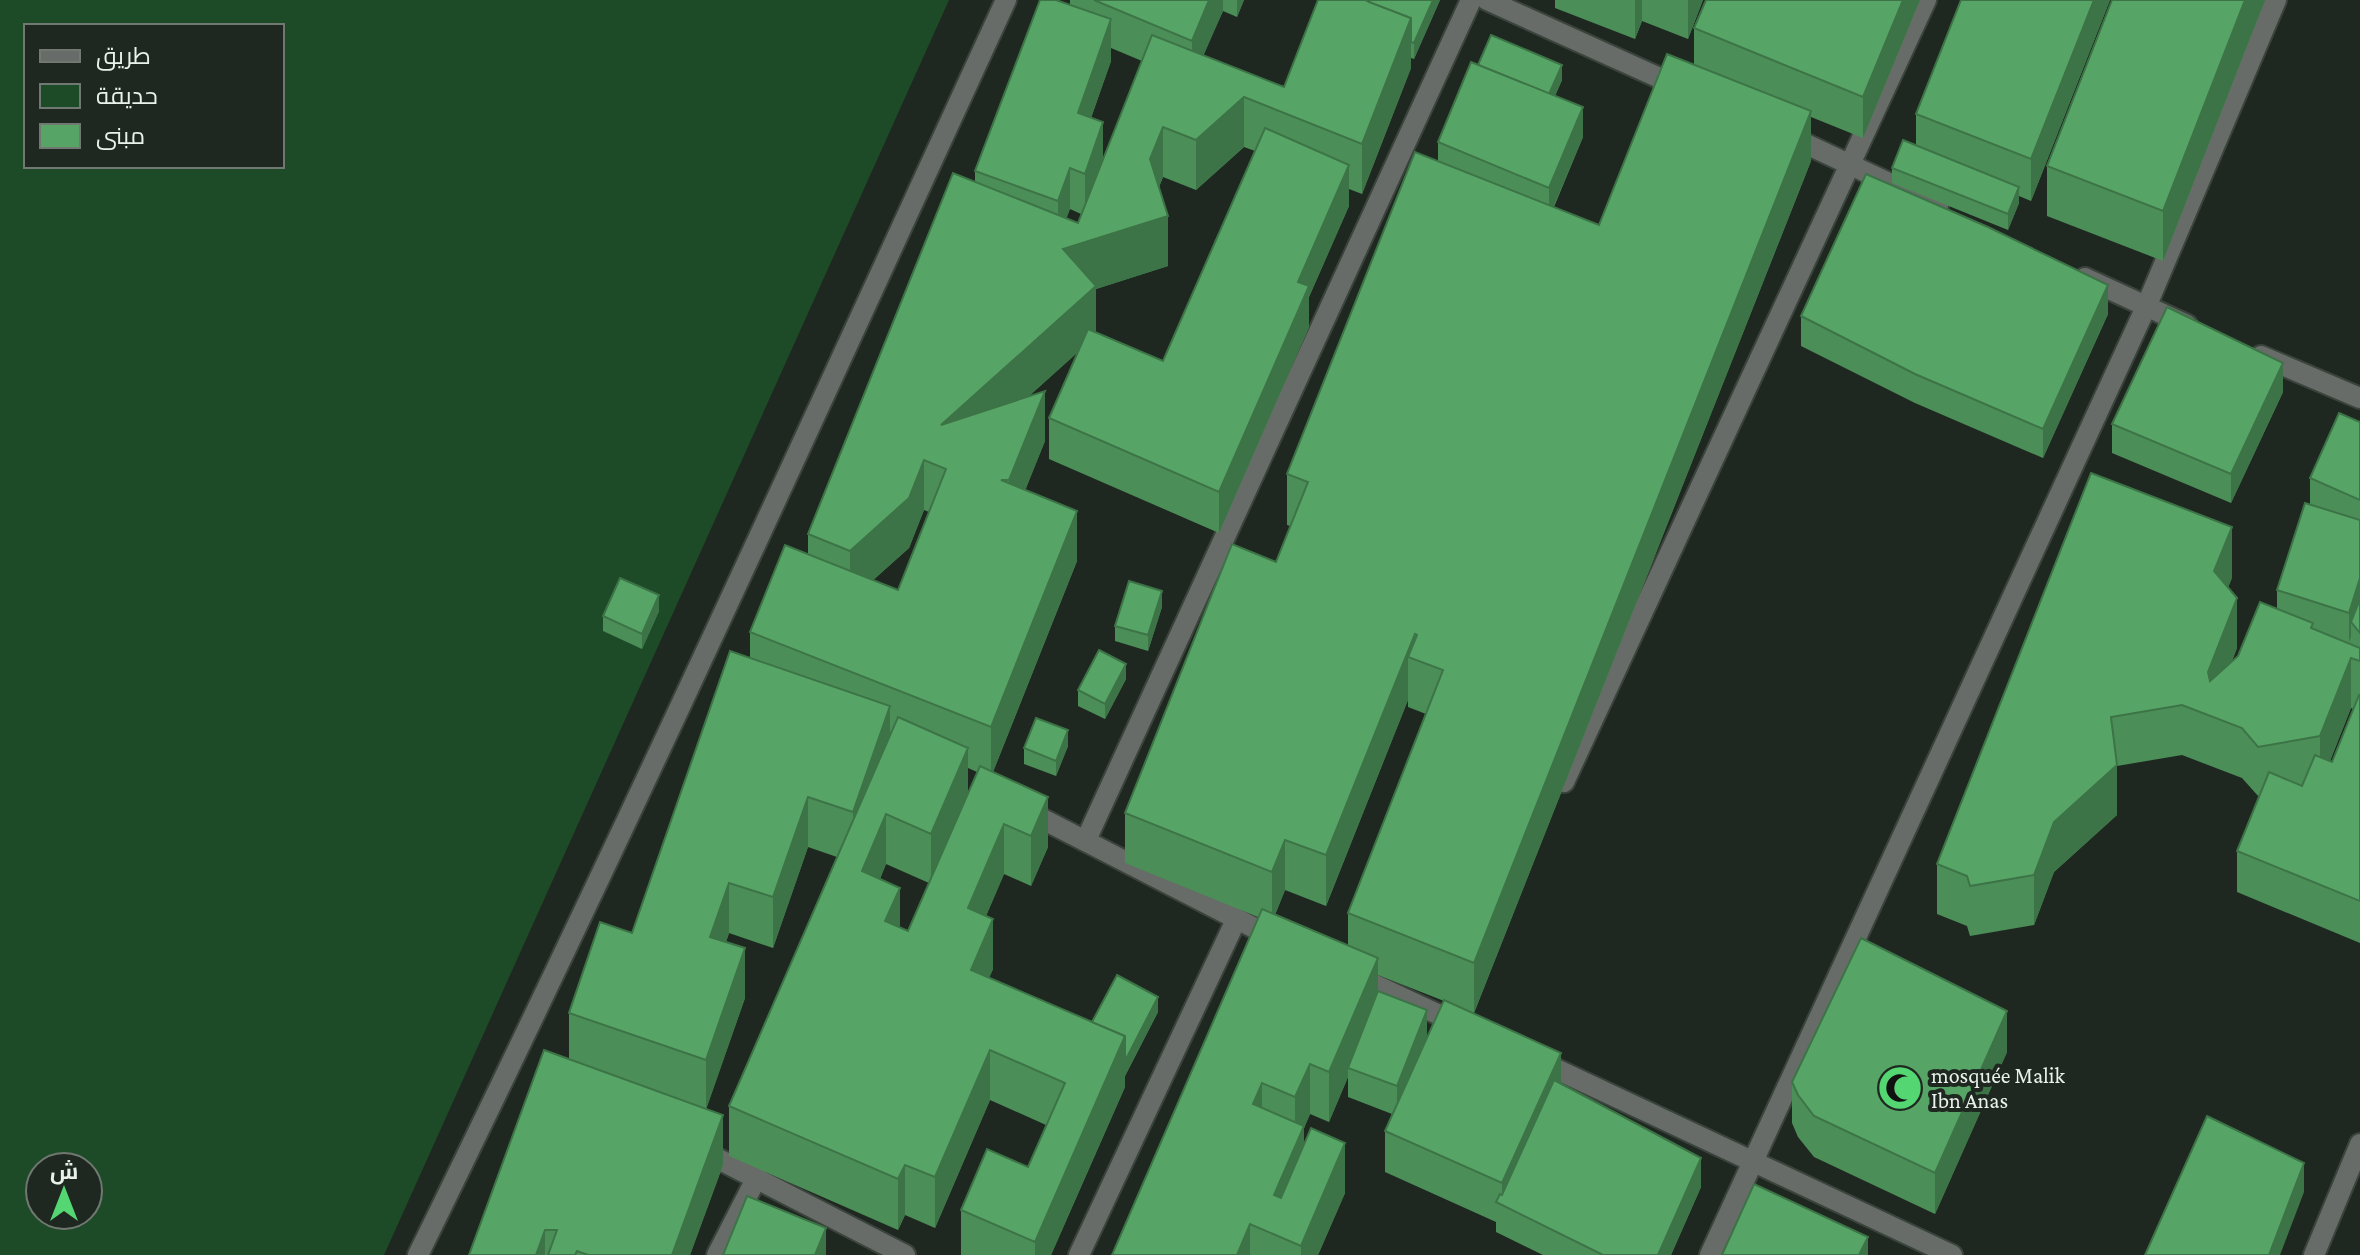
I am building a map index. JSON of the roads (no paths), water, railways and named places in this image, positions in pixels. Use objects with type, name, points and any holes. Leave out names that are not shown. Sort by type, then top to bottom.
[{"type":"street","points":[[418,1255],[522,1063],[712,658],[1006,0]]},
{"type":"street","points":[[1086,840],[1471,0]]},
{"type":"street","points":[[1487,0],[1697,95]]},
{"type":"street","points":[[1553,807],[1926,0]]},
{"type":"street","points":[[1710,1255],[2146,307],[2276,0]]},
{"type":"street","points":[[1768,126],[1950,212]]},
{"type":"street","points":[[2062,266],[2203,331]]},
{"type":"street","points":[[2246,350],[2360,398]]},
{"type":"street","points":[[1001,799],[1294,947]]},
{"type":"street","points":[[1079,1255],[1236,920]]},
{"type":"street","points":[[1337,967],[1456,1014],[1482,1034]]},
{"type":"street","points":[[1525,1054],[1952,1255]]},
{"type":"street","points":[[685,1142],[905,1255]]},
{"type":"street","points":[[2314,1255],[2360,1144]]},
{"type":"street","points":[[717,1255],[757,1177]]},
{"type":"place","name":"mosquée Malik Ibn Anas","points":[[1900,1088]]}]
